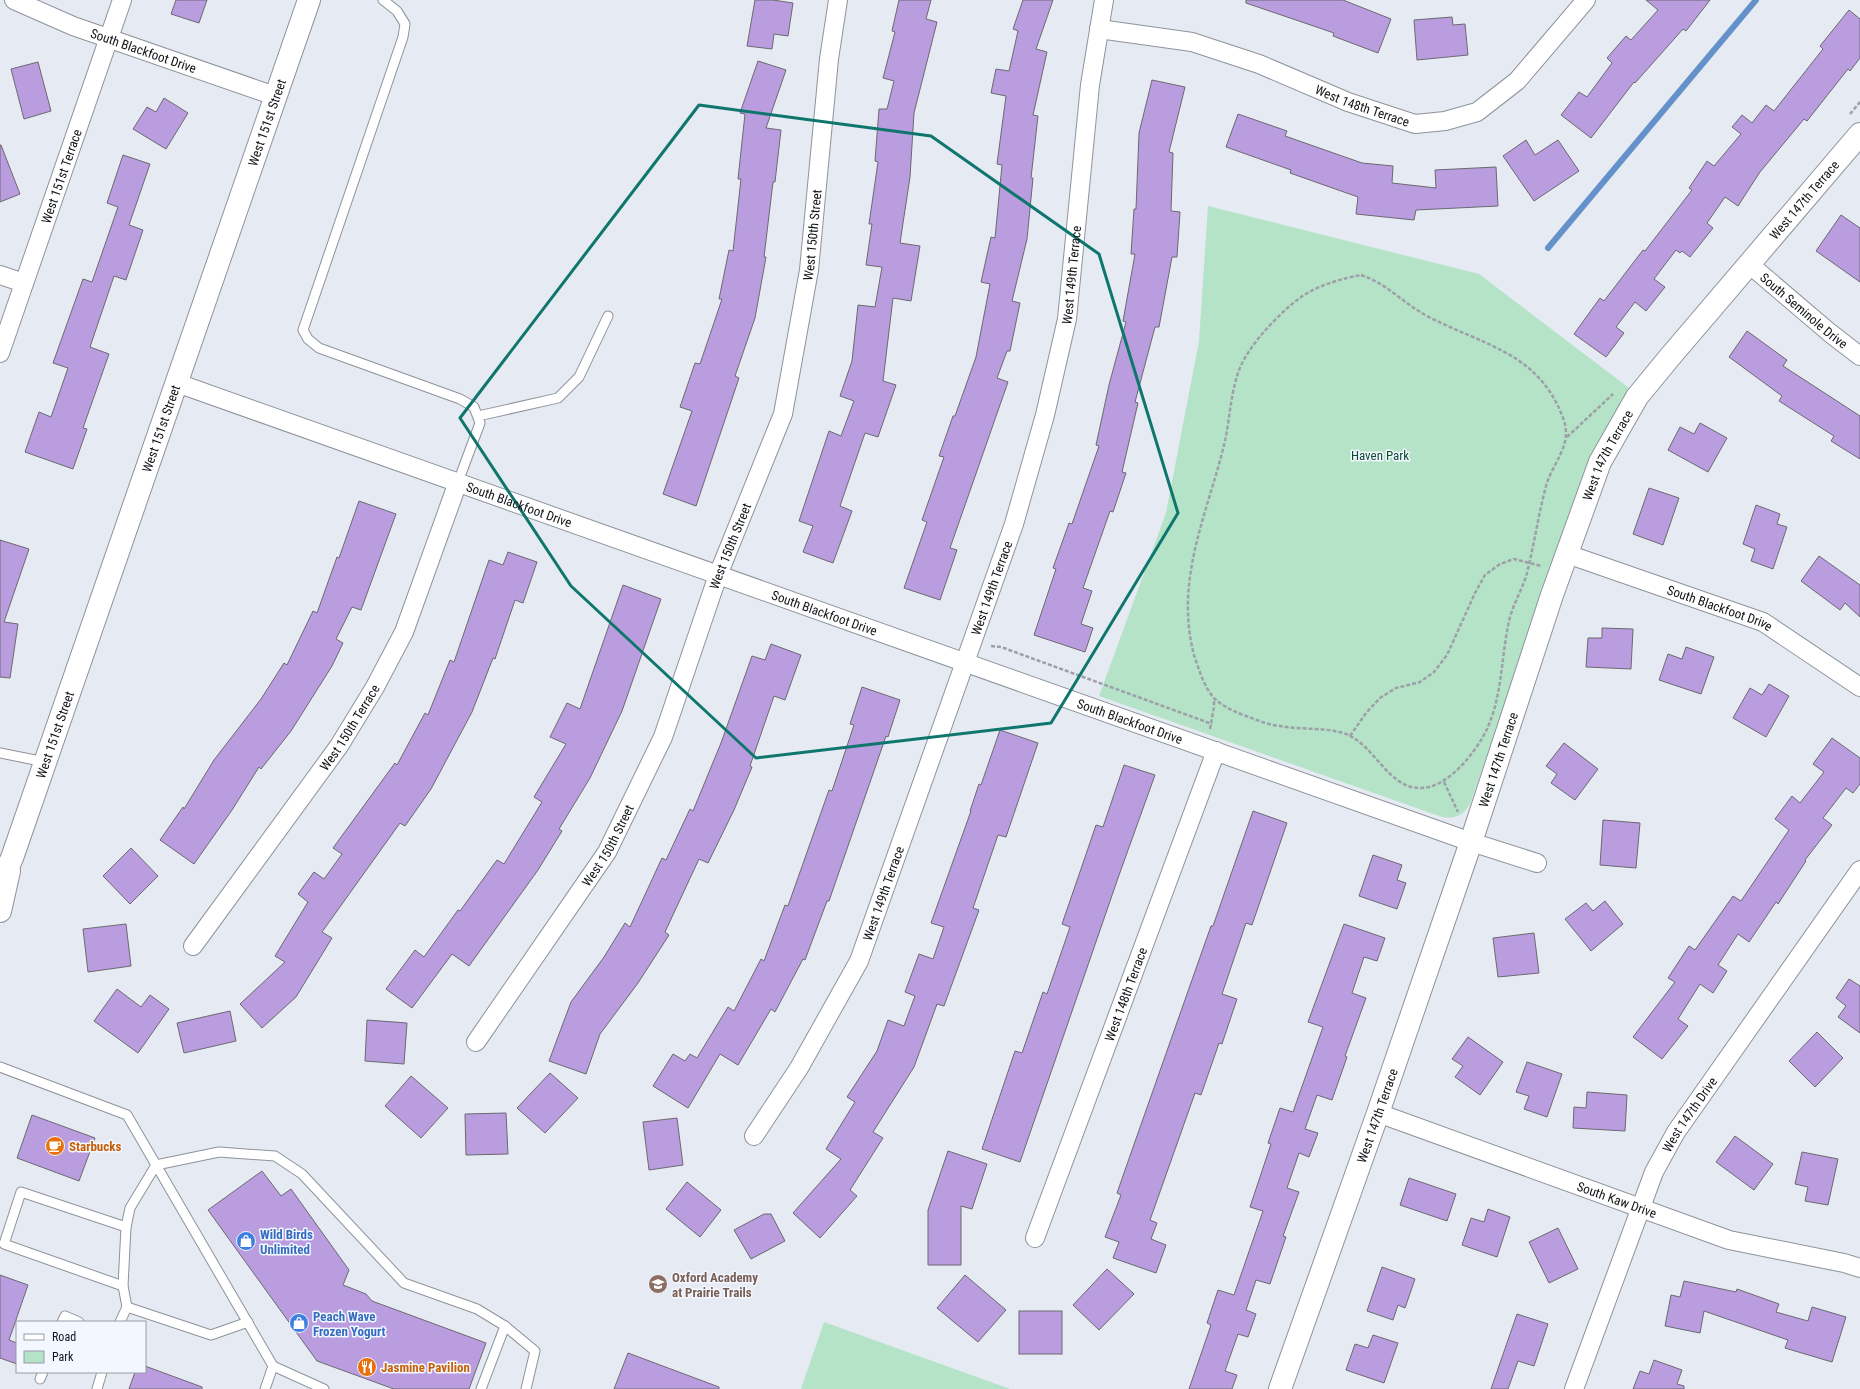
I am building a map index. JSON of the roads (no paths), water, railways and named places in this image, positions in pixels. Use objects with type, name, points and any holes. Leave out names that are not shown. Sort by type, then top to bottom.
[{"type":"street","name":"South Blackfoot Drive","points":[[14,0],[73,26],[275,96]]},
{"type":"street","name":"West 151st Terrace","points":[[0,353],[122,0]]},
{"type":"street","name":"West 151st Street","points":[[0,884],[12,858],[308,0]]},
{"type":"street","name":"West 150th Street","points":[[476,1042],[607,852],[663,737],[718,575],[782,414],[809,270],[829,59],[838,0]]},
{"type":"street","name":"West 149th Terrace","points":[[754,1136],[799,1068],[859,961],[1014,524],[1045,415],[1067,319],[1090,85],[1104,0]]},
{"type":"street","name":"West 148th Terrace","points":[[1099,29],[1192,42],[1259,64],[1348,102],[1415,124],[1445,121],[1477,112],[1518,81],[1586,0]]},
{"type":"street","name":"West 147th Terrace","points":[[1280,1389],[1378,1114],[1472,842],[1563,564],[1600,462],[1637,397],[1860,134]]},
{"type":"street","name":"South Seminole Drive","points":[[1749,264],[1830,333],[1860,356]]},
{"type":"street","points":[[0,275],[24,283]]},
{"type":"street","name":"South Blackfoot Drive","points":[[177,383],[1472,842]]},
{"type":"street","name":"West 150th Terrace","points":[[193,946],[339,746],[375,687],[404,632],[458,482]]},
{"type":"street","name":"South Blackfoot Drive","points":[[1563,564],[1763,622],[1860,687]]},
{"type":"street","name":"West 148th Terrace","points":[[1035,1238],[1210,749]]},
{"type":"street","points":[[1472,842],[1537,863]]},
{"type":"street","name":"West 151st Street","points":[[0,911],[12,858]]},
{"type":"street","name":"West 147th Drive","points":[[1574,1389],[1654,1172],[1676,1132],[1860,870]]},
{"type":"street","name":"South Kaw Drive","points":[[1378,1114],[1729,1240],[1860,1268]]},
{"type":"lane","points":[[383,0],[397,11],[405,24],[403,37],[303,330],[308,339],[319,348],[460,399],[474,407],[480,423],[458,482]]},
{"type":"lane","points":[[478,416],[558,398],[579,377],[608,316]]},
{"type":"lane","points":[[0,753],[45,762]]},
{"type":"lane","points":[[0,1067],[127,1115],[273,1366],[324,1389]]},
{"type":"lane","points":[[120,1321],[127,1306],[123,1286],[126,1227],[130,1208],[156,1165],[219,1152],[275,1156],[302,1174],[404,1283],[477,1309],[504,1326],[535,1351],[526,1389]]},
{"type":"lane","points":[[123,1286],[4,1244],[21,1192],[126,1227]]},
{"type":"lane","points":[[127,1306],[211,1335],[248,1322]]},
{"type":"lane","points":[[62,1321],[65,1316],[77,1321]]},
{"type":"lane","points":[[481,1389],[504,1326]]},
{"type":"lane","points":[[265,1389],[273,1366]]},
{"type":"lane","points":[[97,1389],[102,1373]]},
{"type":"waterway","points":[[1548,248],[1756,0]]},
{"type":"place","name":"Starbucks","points":[[55,1146]]},
{"type":"place","name":"Wild Birds Unlimited","points":[[246,1241]]},
{"type":"place","name":"Oxford Academy at Prairie Trails","points":[[658,1284]]},
{"type":"place","name":"Peach Wave Frozen Yogurt","points":[[299,1323]]},
{"type":"place","name":"Jasmine Pavilion","points":[[367,1367]]},
{"type":"park label","name":"Haven Park","points":[[1380,455]]}]
